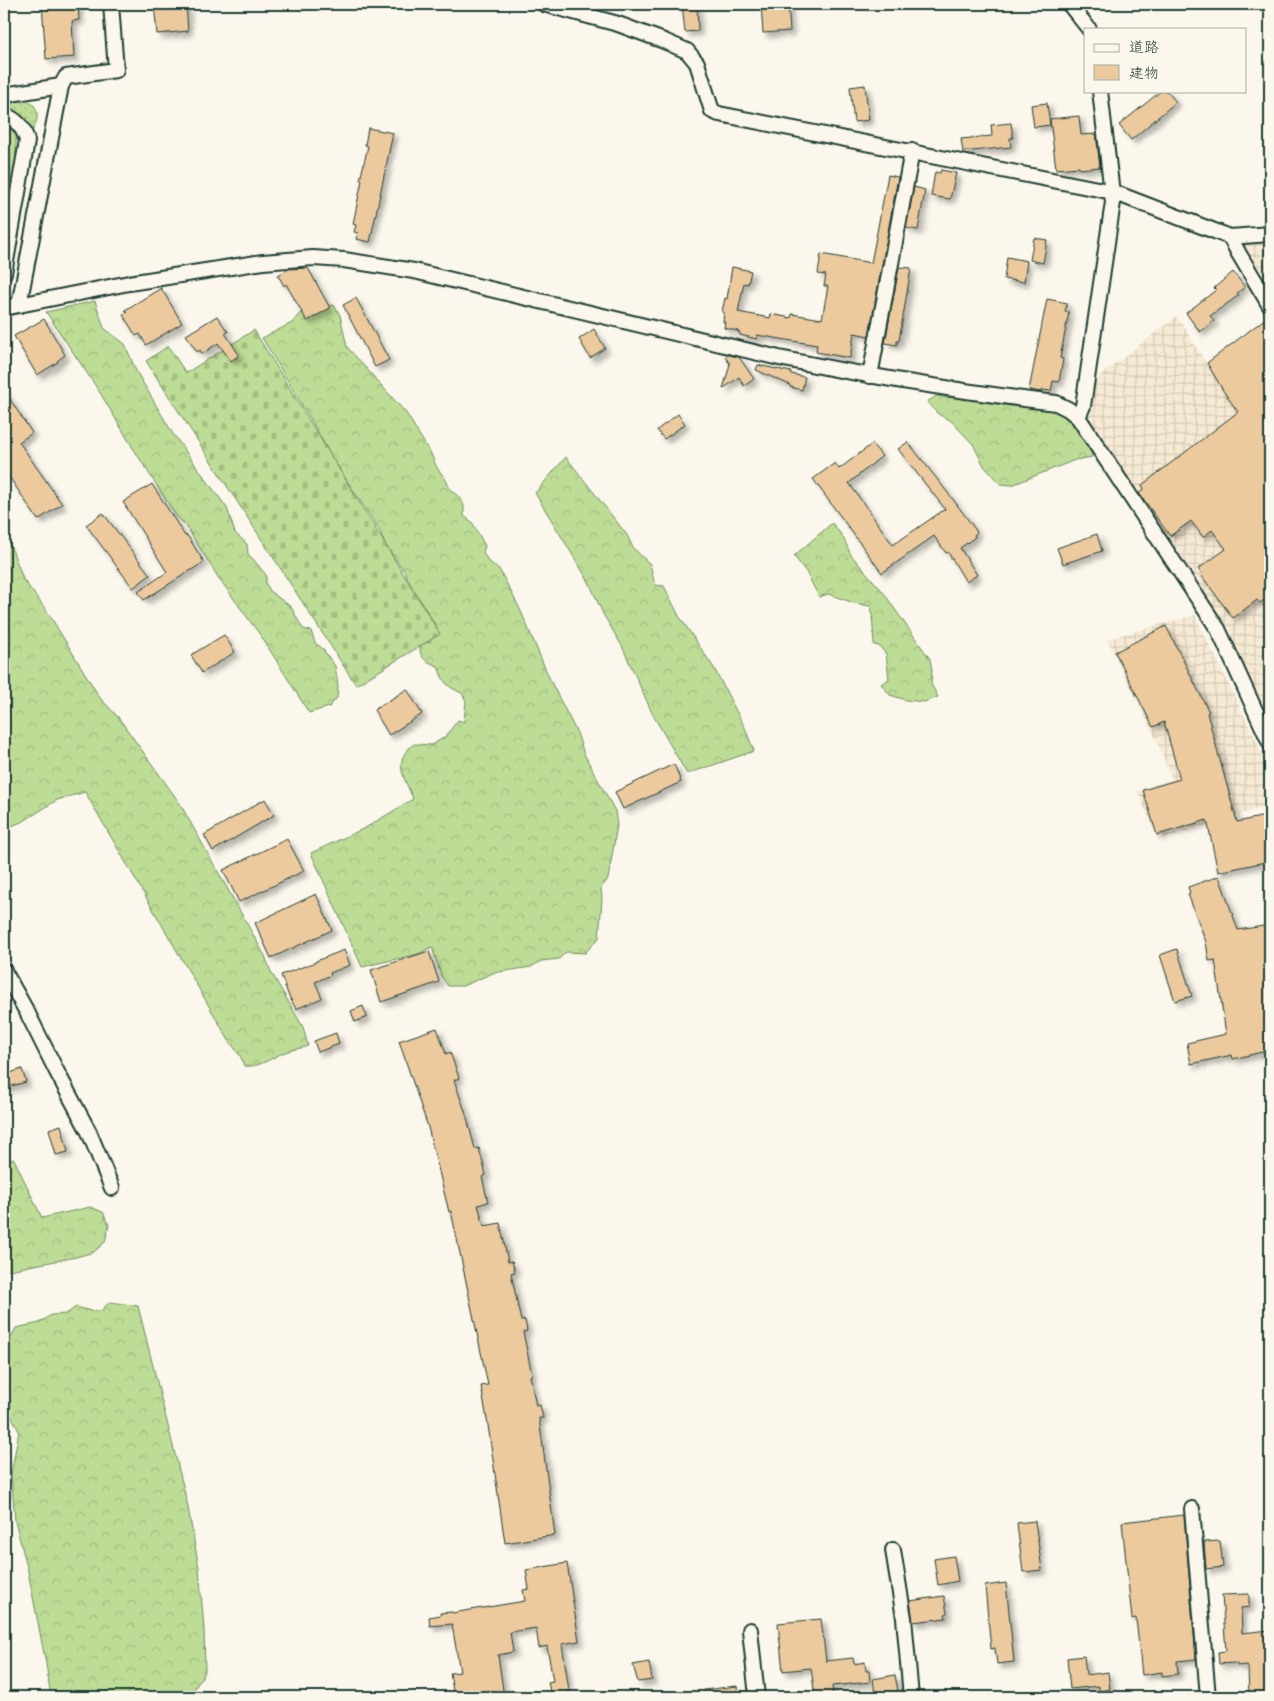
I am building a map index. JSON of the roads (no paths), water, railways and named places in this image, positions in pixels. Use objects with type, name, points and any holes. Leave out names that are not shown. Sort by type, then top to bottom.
[{"type":"street","points":[[19,305],[61,86],[66,77],[116,70],[111,4]]},
{"type":"street","points":[[544,4],[618,24],[664,40],[687,51],[697,63],[712,111],[719,114],[1113,192],[1230,237],[1270,234]]},
{"type":"street","points":[[1068,4],[1088,28]]},
{"type":"street","points":[[4,95],[61,86]]},
{"type":"street","points":[[1078,417],[1083,406],[1113,202],[1100,92]]},
{"type":"street","points":[[4,115],[13,119],[21,126],[27,141],[4,273]]},
{"type":"street","points":[[870,376],[912,151]]},
{"type":"street","points":[[1230,237],[1238,254],[1270,306]]},
{"type":"street","points":[[4,308],[129,283],[263,262],[313,258],[344,260],[414,271],[770,356],[952,390],[1056,403],[1078,417],[1218,629],[1270,742]]},
{"type":"street","points":[[4,971],[89,1132],[112,1188]]},
{"type":"street","points":[[1192,1509],[1208,1697]]},
{"type":"street","points":[[892,1550],[904,1618],[911,1697]]},
{"type":"street","points":[[750,1630],[757,1697]]}]
